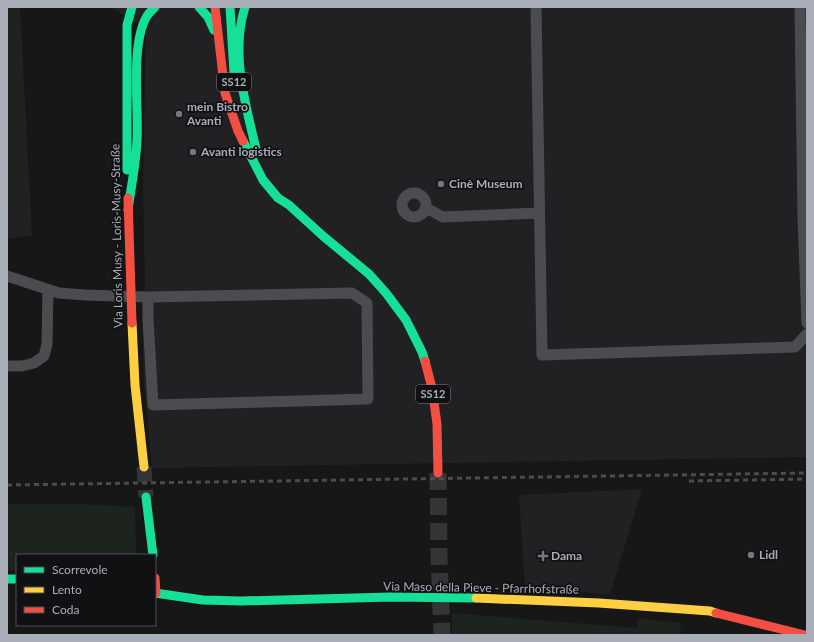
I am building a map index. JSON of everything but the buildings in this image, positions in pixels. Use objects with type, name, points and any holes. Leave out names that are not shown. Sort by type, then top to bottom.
[{"type":"main road","points":[[128,210],[137,140],[140,40],[146,19],[149,13],[156,7]]},
{"type":"main road","points":[[199,7],[203,10],[211,22],[216,36],[222,76]]},
{"type":"main road","points":[[215,7],[222,76]]},
{"type":"main road","name":"SS12","points":[[230,7],[235,86],[246,126],[266,174],[289,205]]},
{"type":"main road","points":[[245,7],[239,23],[238,41],[240,69],[247,111],[257,153]]},
{"type":"main road","name":"Via Loris Musy - Loris-Musy-Straße","points":[[133,9],[127,25],[126,42],[130,298],[135,385],[144,467]]},
{"type":"main road","name":"SS12","points":[[222,76],[225,93],[238,131],[263,180],[278,198],[289,205],[323,236],[369,274],[386,293],[406,320],[422,352],[432,388],[437,424],[438,473]]},
{"type":"main road","points":[[146,497],[153,554]]},
{"type":"main road","name":"Via Maso della Pieve - Pfarrhofstraße","points":[[156,593],[203,600],[241,601],[391,597],[496,598],[599,603],[710,612],[805,635]]},
{"type":"street","points":[[536,7],[538,213],[542,354],[796,347],[807,334]]},
{"type":"street","points":[[800,7],[803,218],[807,323]]},
{"type":"street","points":[[426,208],[443,217],[538,213]]},
{"type":"street","points":[[7,276],[60,293],[130,298],[148,297],[352,293],[367,303],[368,399],[153,405],[148,297]]},
{"type":"street","points":[[7,366],[22,366],[34,363],[44,356],[47,344],[48,290]]},
{"type":"shaded area","points":[[7,7],[20,7],[32,235],[7,239]]},
{"type":"shaded area","points":[[7,7],[11,7],[19,155],[20,220],[17,221],[9,172],[8,155],[12,147],[7,116]]},
{"type":"shaded area","points":[[110,7],[807,7],[807,457],[152,468],[144,382],[142,314],[145,284],[143,185],[146,29]]},
{"type":"shaded area","points":[[642,489],[610,594],[525,588],[519,495]]},
{"type":"shaded area","points":[[7,504],[81,504],[135,507],[136,554],[16,554],[16,570],[7,570]]},
{"type":"shaded area","points":[[452,613],[637,628],[639,618],[681,623],[680,633],[694,635],[452,635]]},
{"type":"tunnel","points":[[144,467],[146,497]]},
{"type":"tunnel","points":[[438,473],[442,635]]},
{"type":"railway","points":[[7,485],[807,473]]},
{"type":"railway","points":[[689,481],[807,479]]},
{"type":"traffic: fast","points":[[127,170],[127,25],[132,7]]},
{"type":"traffic: fast","points":[[128,210],[135,167],[137,127],[136,76],[139,43],[142,28],[147,16],[155,7]]},
{"type":"traffic: fast","points":[[199,7],[208,17],[214,30]]},
{"type":"traffic: fast","points":[[230,7],[234,73]]},
{"type":"traffic: fast","points":[[245,7],[241,25],[239,61],[244,99],[257,153]]},
{"type":"traffic: fast","points":[[243,141],[263,180],[278,198],[289,205],[323,236],[369,274],[386,293],[406,320],[425,361]]},
{"type":"traffic: fast","points":[[146,497],[153,554]]},
{"type":"traffic: fast","points":[[7,579],[16,579]]},
{"type":"traffic: fast","points":[[156,593],[203,600],[241,601],[391,597],[476,598]]},
{"type":"traffic: slow","points":[[132,323],[135,385],[144,467]]},
{"type":"traffic: slow","points":[[476,598],[599,603],[710,611],[716,613]]},
{"type":"traffic: jam","points":[[215,7],[225,93],[243,141]]},
{"type":"traffic: jam","points":[[128,198],[132,323]]},
{"type":"traffic: jam","points":[[425,361],[432,388],[437,424],[438,473]]},
{"type":"traffic: jam","points":[[716,613],[805,635]]},
{"type":"place","name":"mein Bistro Avanti","points":[[179,114]]},
{"type":"place","name":"Avanti logistics","points":[[193,152]]},
{"type":"place","name":"Cinè Museum","points":[[441,184]]},
{"type":"place","name":"Lidl","points":[[751,555]]},
{"type":"place","name":"Dama","points":[[543,556]]}]
